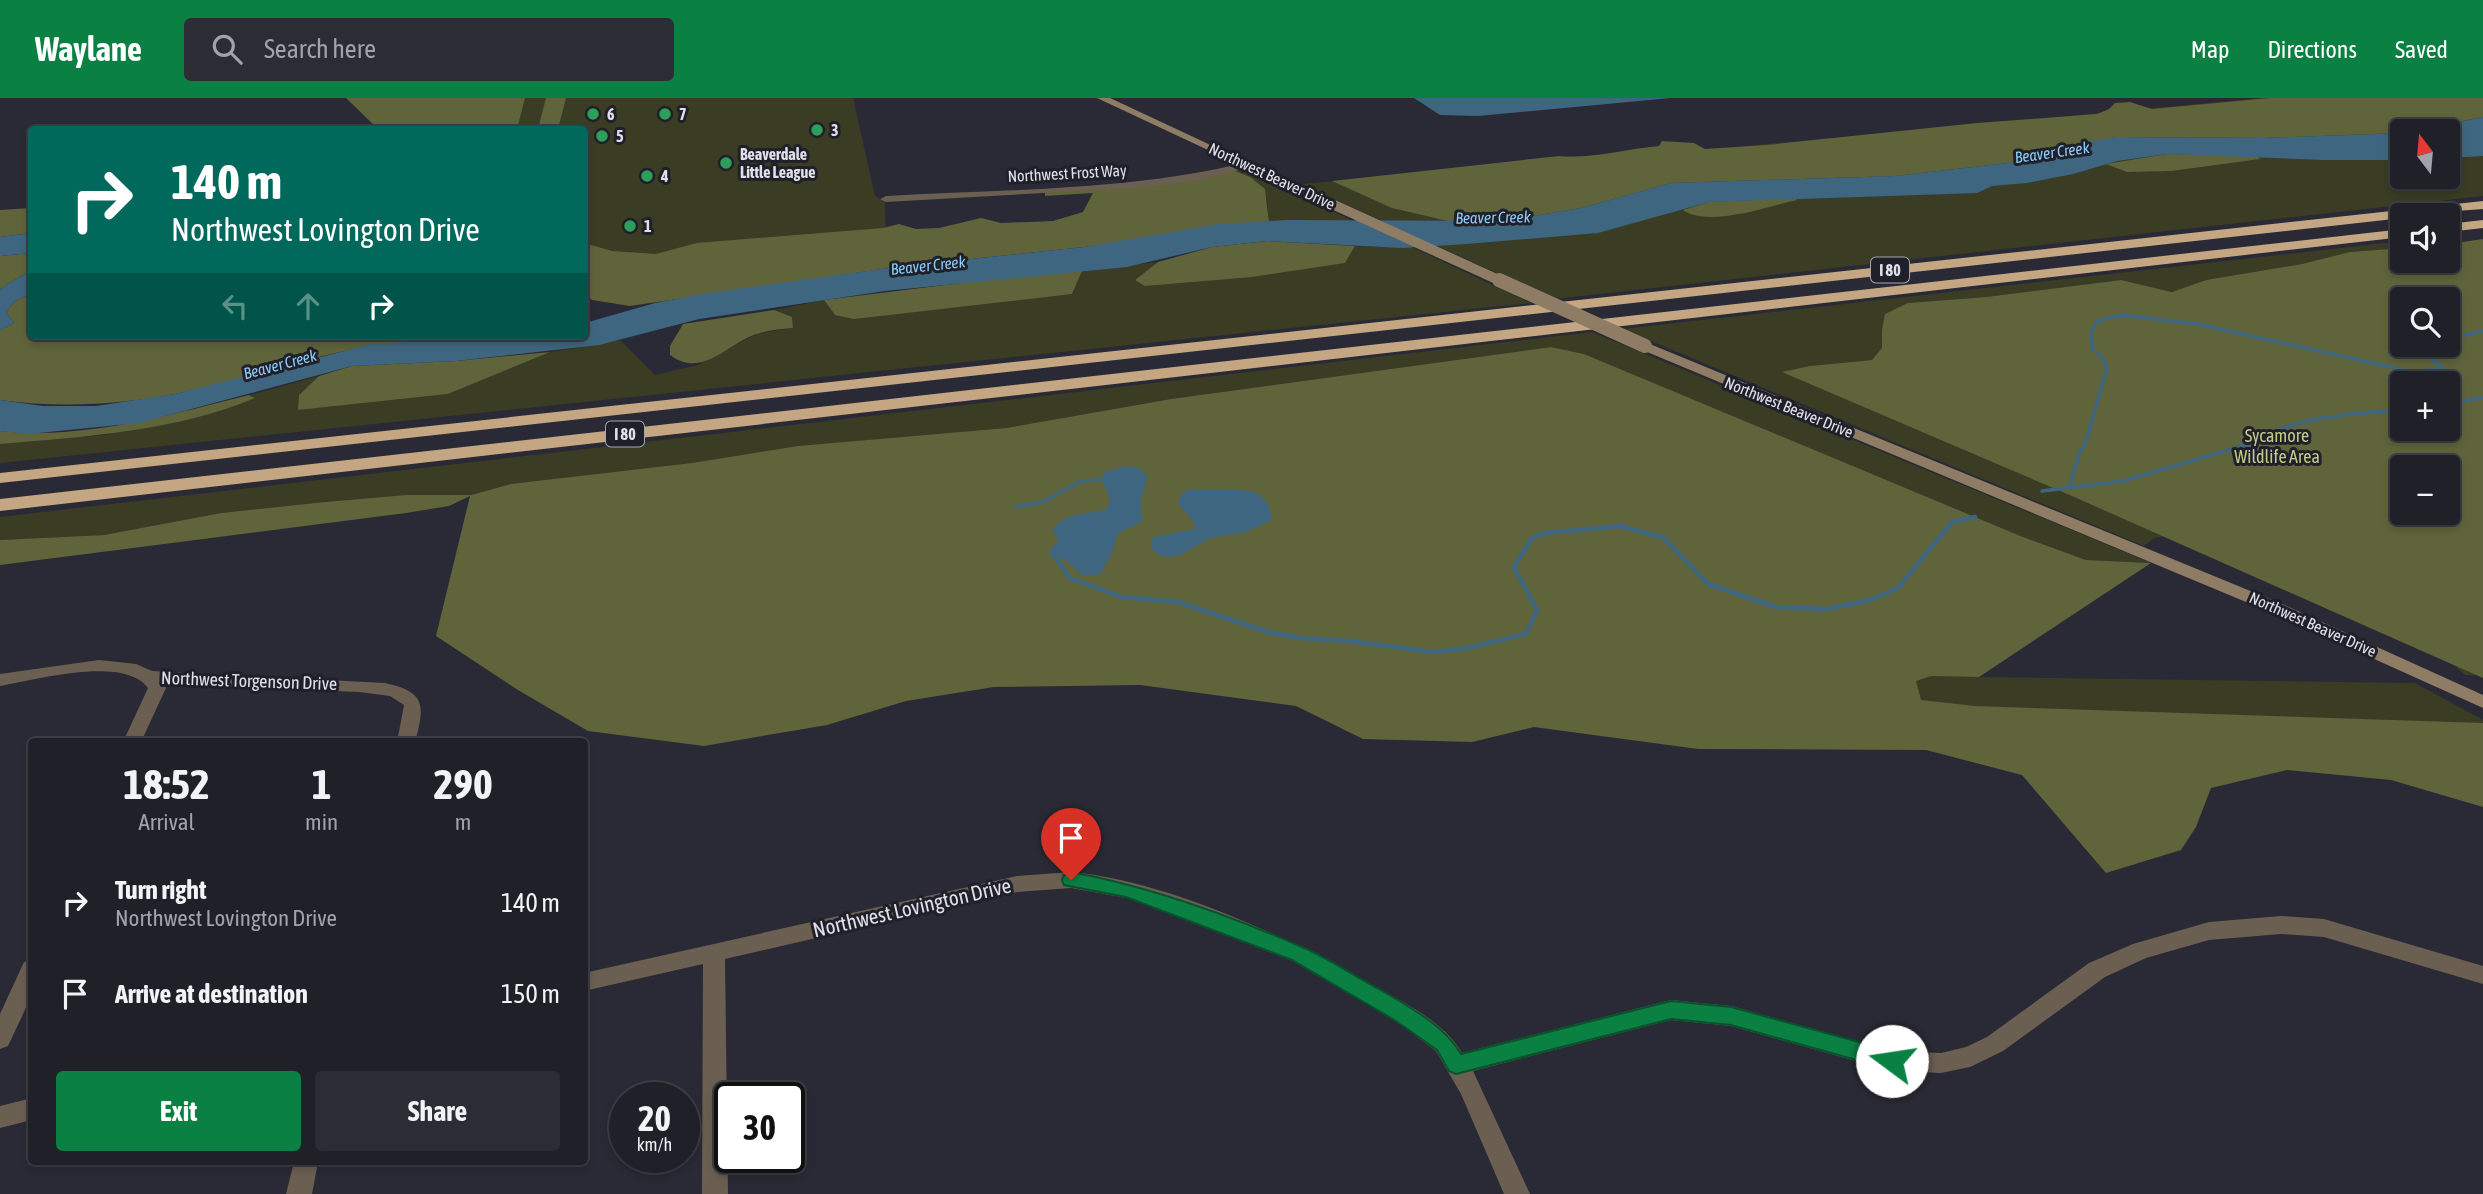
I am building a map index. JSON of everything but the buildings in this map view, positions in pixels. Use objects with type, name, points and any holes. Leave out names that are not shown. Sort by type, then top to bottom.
[{"type":"highway","name":"I 80","points":[[0,478],[2483,205]]},
{"type":"highway","points":[[2460,227],[2483,224]]},
{"type":"highway","name":"I 80","points":[[0,505],[2390,234]]},
{"type":"main road","name":"Northwest Beaver Drive","points":[[1102,98],[1645,346],[2226,586],[2341,635],[2483,702]]},
{"type":"street","name":"Northwest Frost Way","points":[[886,199],[1149,184],[1195,178],[1248,165]]},
{"type":"street","name":"Northwest Torgenson Drive","points":[[0,680],[99,667],[128,668],[149,677],[375,688],[405,695],[412,702],[414,712],[406,738]]},
{"type":"street","points":[[134,738],[157,688],[149,677]]},
{"type":"street","name":"Northwest Lovington Drive","points":[[588,981],[1017,884],[1071,880],[1092,882],[1186,909],[1299,954],[1404,1014],[1444,1044],[1470,1088],[1517,1194]]},
{"type":"street","points":[[1456,1065],[1671,1010],[1731,1016],[1892,1061],[1941,1063],[1970,1057],[1995,1044],[2097,970],[2141,950],[2209,931],[2269,926],[2324,928],[2483,975]]},
{"type":"street","points":[[714,954],[715,1194]]},
{"type":"street","points":[[0,1039],[28,978]]},
{"type":"street","points":[[0,1117],[28,1110]]},
{"type":"street","points":[[299,1194],[305,1165]]},
{"type":"green space","points":[[346,98],[525,98],[518,126],[375,126]]},
{"type":"green space","name":"Beaverdale Little League","points":[[367,98],[853,98],[875,196],[885,202],[886,243],[588,276],[588,126],[393,126]]},
{"type":"green space","points":[[546,98],[566,98],[559,126],[539,126]]},
{"type":"green space","points":[[2262,98],[2483,98],[2483,196],[2420,203],[2390,203],[2390,206],[1554,299],[1301,184],[1639,156]]},
{"type":"green space","points":[[2270,98],[2483,98],[2483,117],[2460,121],[2460,119],[2390,119],[2390,133],[2263,138],[2116,137],[2008,163],[1895,176],[1671,183],[1581,208],[1502,221],[1448,221],[1392,208],[1332,181],[1559,156],[1597,155],[1659,146],[1662,141],[1694,143],[1705,149],[1767,145],[1977,123],[2097,114],[2115,103],[2130,102],[2152,109]]},
{"type":"green space","points":[[2167,154],[2257,156],[2260,159],[2171,171],[2127,172],[2106,164]]},
{"type":"green space","points":[[1246,170],[1355,222],[1269,222],[1267,198],[1235,171]]},
{"type":"green space","points":[[1235,171],[1250,177],[1265,189],[1269,222],[1084,247],[896,267],[630,306],[592,300],[588,297],[588,244],[612,251],[656,254],[697,243],[883,228],[899,224],[916,229],[939,228],[981,218],[1001,223],[1053,221],[1083,212],[1093,193],[1045,196],[1045,192]]},
{"type":"green space","points":[[1797,200],[1755,211],[1723,216],[1707,217],[1683,210],[1709,202]]},
{"type":"green space","points":[[28,208],[28,233],[0,237],[0,210]]},
{"type":"green space","name":"Sycamore Wildlife Area","points":[[2483,239],[2483,678],[2072,496],[1782,372],[1810,366],[1872,360],[1882,348],[1885,314],[1908,303],[1986,297],[2121,280],[2172,292],[2206,280],[2302,264],[2350,252],[2390,249],[2390,273],[2460,273],[2460,242]]},
{"type":"green space","points":[[1267,241],[1355,246],[1345,263],[1252,277],[1145,286],[1135,280],[1158,262],[1212,247]]},
{"type":"green space","name":"Sycamore Wildlife Area","points":[[2390,242],[2390,249],[2350,252],[2302,264],[2206,280],[2172,292],[2121,280],[1986,297],[1908,303],[1882,330],[1882,349],[1872,360],[1810,366],[2390,347],[2390,357],[2460,357],[2460,297],[2483,293],[2483,675],[2465,675],[2452,663],[2164,536],[2154,538],[2144,546],[1622,329]]},
{"type":"green space","points":[[1355,246],[1412,247],[1531,303],[0,463],[0,444],[104,435],[254,398],[250,395],[319,376],[299,395],[298,410],[448,394],[550,352],[620,340],[655,375],[698,365],[758,333],[793,328],[792,317],[774,310],[824,300],[835,315],[1072,294],[1082,271],[1158,262],[1135,280],[1345,263]]},
{"type":"green space","points":[[28,253],[28,272],[0,289],[0,256]]},
{"type":"green space","points":[[1082,271],[1072,294],[854,319],[835,315],[824,300],[1018,276]]},
{"type":"green space","points":[[28,295],[28,340],[432,340],[334,353],[207,387],[153,398],[66,405],[0,400],[0,330],[14,323],[6,312],[15,301]]},
{"type":"green space","points":[[774,310],[792,317],[793,328],[749,337],[705,361],[682,362],[670,355],[670,346],[683,324]]},
{"type":"green space","points":[[1592,332],[2151,563],[2086,560],[2023,537],[1584,354],[1551,347],[1171,399],[1006,428],[800,446],[1418,662],[1979,677],[2415,683],[2483,720],[2483,737],[1373,704],[511,484],[471,495],[406,495],[325,502],[221,513],[104,535],[0,540],[0,517]]},
{"type":"green space","points":[[1551,347],[1584,354],[2023,537],[2086,560],[2151,563],[1979,677],[1931,676],[1916,681],[1921,700],[1975,706],[2483,723],[2483,807],[2391,780],[2287,770],[2211,788],[2196,827],[2181,850],[2106,873],[2022,775],[1926,750],[1698,749],[1534,727],[1472,742],[1363,739],[1296,706],[1140,685],[994,687],[906,701],[827,725],[704,746],[588,731],[518,690],[436,636],[470,496],[449,506],[406,513],[0,565],[0,540],[104,535],[221,513],[325,502],[406,495],[471,495],[511,484],[692,463],[798,446],[1006,428],[1171,399]]},
{"type":"green space","points":[[550,352],[448,394],[298,410],[299,395],[319,376],[352,366],[456,361]]},
{"type":"green space","points":[[249,395],[255,398],[225,409],[162,425],[97,435],[0,444],[0,431],[32,433],[95,429],[157,418]]},
{"type":"water","points":[[1414,98],[1671,98],[1478,116],[1440,115]]},
{"type":"water","points":[[2483,117],[2483,156],[2460,157],[2460,122]]},
{"type":"water","name":"Beaver Creek","points":[[2390,133],[2390,160],[2167,154],[2117,161],[2073,174],[2027,183],[1992,186],[1977,193],[1709,202],[1598,233],[1403,248],[1267,241],[1212,247],[1127,267],[885,291],[699,319],[599,345],[456,361],[352,366],[139,423],[28,434],[0,431],[0,400],[43,406],[96,406],[175,394],[372,344],[436,340],[588,340],[588,322],[655,303],[708,293],[896,267],[1084,247],[1219,224],[1287,220],[1502,221],[1581,208],[1671,183],[1895,176],[2008,163],[2081,143],[2116,137],[2263,138]]},
{"type":"water","points":[[28,233],[28,253],[0,256],[0,237]]},
{"type":"water","points":[[28,272],[28,295],[15,301],[6,312],[14,323],[0,330],[0,289]]},
{"type":"water","points":[[1129,466],[1139,468],[1148,477],[1141,499],[1142,522],[1118,533],[1112,553],[1100,574],[1082,575],[1068,562],[1048,553],[1059,539],[1052,531],[1063,520],[1107,509],[1110,498],[1103,483],[1103,472]]},
{"type":"water","points":[[1191,489],[1239,489],[1257,493],[1267,502],[1272,516],[1270,521],[1246,532],[1210,538],[1180,555],[1166,557],[1155,553],[1150,543],[1154,537],[1195,529],[1194,522],[1178,504],[1182,493]]},
{"type":"waterway","points":[[2074,487],[2070,485],[2080,451],[2085,445],[2107,368],[2104,360],[2092,348],[2092,331],[2097,321],[2122,315],[2197,324],[2413,372],[2443,368],[2428,357]]},
{"type":"waterway","points":[[2460,336],[2483,331]]},
{"type":"waterway","points":[[2460,401],[2483,398]]},
{"type":"waterway","points":[[2042,491],[2123,481],[2253,443],[2287,427],[2325,418],[2390,410]]},
{"type":"waterway","points":[[1015,507],[1043,502],[1081,481],[1106,479]]},
{"type":"waterway","points":[[1054,552],[1053,555],[1070,578],[1122,597],[1178,602],[1268,632],[1299,638],[1350,641],[1432,652],[1463,649],[1526,634],[1537,610],[1514,567],[1532,538],[1545,533],[1621,526],[1664,538],[1708,584],[1776,607],[1827,609],[1870,600],[1898,588],[1952,522],[1975,517]]},
{"type":"place","name":"6","points":[[593,114]]},
{"type":"place","name":"7","points":[[665,114]]},
{"type":"place","name":"3","points":[[817,130]]},
{"type":"place","name":"5","points":[[602,136]]},
{"type":"place","name":"Beaverdale Little League","points":[[726,163]]},
{"type":"place","name":"4","points":[[647,176]]},
{"type":"place","name":"1","points":[[630,226]]},
{"type":"route","points":[[1071,880],[1126,890],[1186,909],[1299,954],[1404,1014],[1444,1044],[1456,1065],[1671,1010],[1731,1016],[1892,1061]]}]
